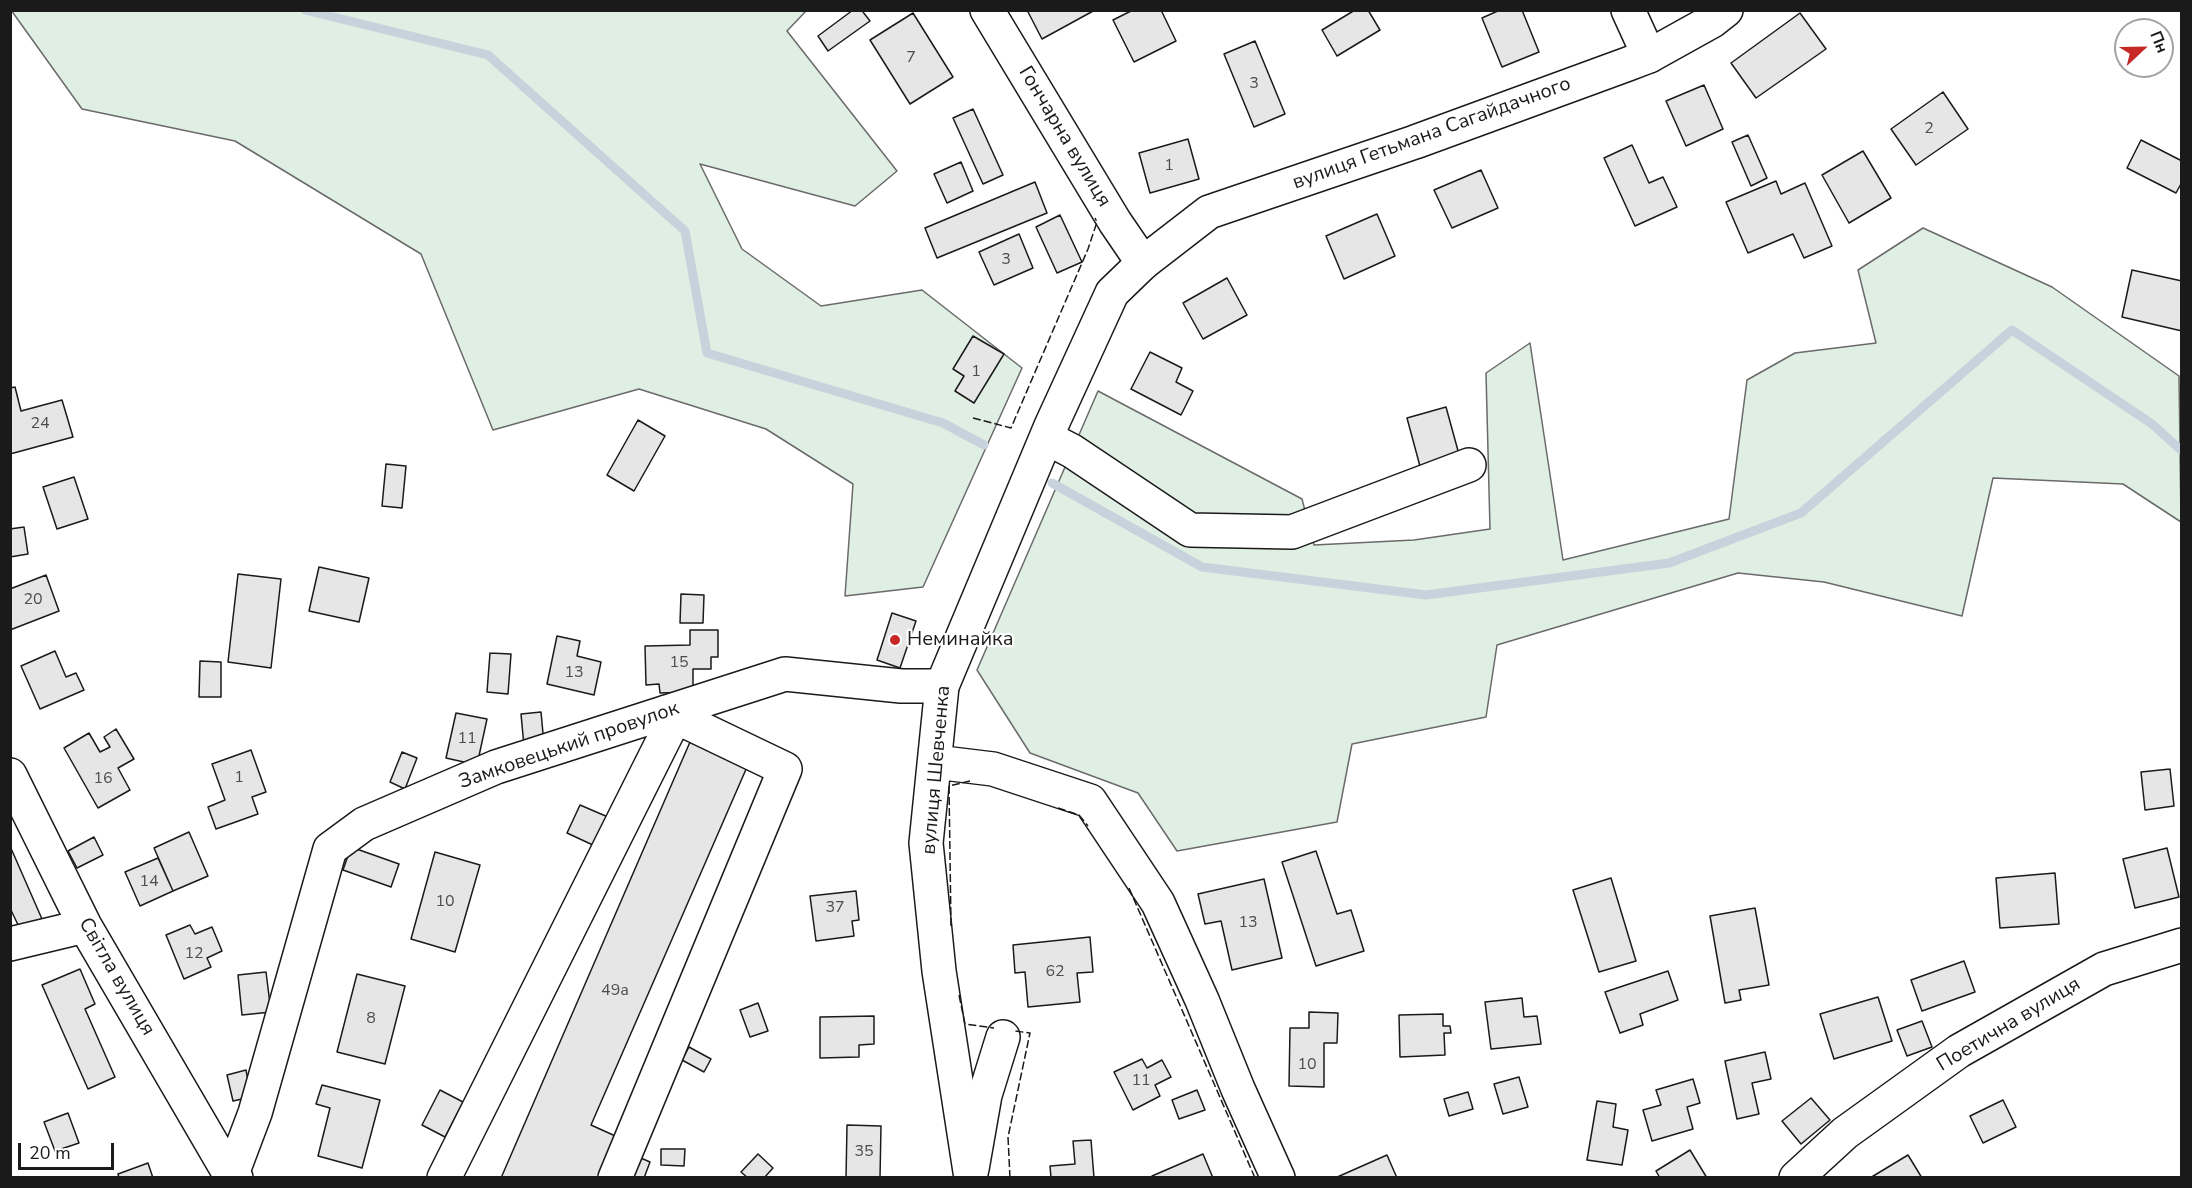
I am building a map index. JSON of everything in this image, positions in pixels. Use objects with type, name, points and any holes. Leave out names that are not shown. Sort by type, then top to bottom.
[{"type":"street","name":"Гончарна вулиця","points":[[987,10],[1115,222],[1143,263]]},
{"type":"street","points":[[1628,10],[1649,56]]},
{"type":"street","name":"вулиця Гетьмана Сагайдачного","points":[[1143,263],[1209,212],[1415,142],[1649,56],[1712,21],[1726,10]]},
{"type":"street","name":"вулиця Шевченка","points":[[971,1176],[939,971],[926,843],[942,686],[1047,438],[1112,292],[1143,263]]},
{"type":"street","points":[[1047,438],[1072,451],[1191,530],[1292,532],[1469,465]]},
{"type":"street","name":"Замковецький провулок","points":[[233,1176],[255,1113],[330,849],[364,824],[496,767],[671,714],[784,674],[901,686],[942,686]]},
{"type":"street","points":[[444,1178],[671,714],[785,769],[615,1178]]},
{"type":"street","points":[[935,762],[993,769],[1090,801],[1158,903],[1278,1178]]},
{"type":"street","name":"Світла вулиця","points":[[10,775],[85,926],[233,1176]]},
{"type":"street","points":[[10,944],[85,926]]},
{"type":"street","name":"Поетична вулиця","points":[[1796,1178],[1845,1133],[1959,1051],[2104,969],[2181,945]]},
{"type":"street","points":[[971,1176],[985,1095],[1003,1037]]},
{"type":"green space","points":[[11,10],[806,11],[787,31],[897,171],[855,206],[700,164],[742,249],[821,306],[922,290],[1022,368],[923,587],[845,596],[853,484],[766,429],[639,389],[493,430],[421,254],[235,141],[82,109]]},
{"type":"green space","points":[[1923,228],[2052,287],[2179,376],[2181,522],[2123,484],[1993,478],[1962,616],[1824,582],[1738,573],[1497,645],[1486,717],[1352,744],[1337,822],[1177,851],[1138,793],[1030,753],[977,670],[1098,391],[1302,499],[1314,545],[1414,540],[1490,529],[1486,373],[1530,343],[1563,560],[1729,519],[1747,380],[1795,353],[1876,343],[1858,270]]},
{"type":"building","points":[[853,10],[865,10],[863,12],[870,21],[828,51],[818,36]]},
{"type":"building","points":[[1027,10],[1095,10],[1042,39]]},
{"type":"building","points":[[1133,10],[1161,10],[1176,41],[1134,62],[1113,20]]},
{"type":"building","points":[[1355,10],[1368,10],[1380,30],[1337,56],[1322,30]]},
{"type":"building","points":[[1500,10],[1522,10],[1539,52],[1502,67],[1482,18]]},
{"type":"building","points":[[913,13],[953,77],[910,104],[870,40]]},
{"type":"building","points":[[1800,13],[1826,49],[1756,98],[1731,63]]},
{"type":"building","points":[[1255,41],[1285,114],[1254,127],[1224,54]]},
{"type":"building","points":[[1704,85],[1723,129],[1686,146],[1666,101]]},
{"type":"building","points":[[1943,92],[1968,129],[1916,165],[1891,129]]},
{"type":"building","points":[[973,109],[1003,175],[983,184],[953,118]]},
{"type":"building","points":[[1748,135],[1767,178],[1751,186],[1732,142]]},
{"type":"building","points":[[1188,139],[1199,179],[1150,193],[1139,153]]},
{"type":"building","points":[[2141,140],[2182,161],[2182,182],[2176,193],[2127,168]]},
{"type":"building","points":[[1632,145],[1649,183],[1663,177],[1677,207],[1635,226],[1604,158]]},
{"type":"building","points":[[1863,151],[1891,198],[1849,223],[1822,175]]},
{"type":"building","points":[[961,162],[973,191],[947,203],[934,174]]},
{"type":"building","points":[[1481,170],[1498,208],[1452,228],[1434,190]]},
{"type":"building","points":[[1776,181],[1781,194],[1805,183],[1832,246],[1804,258],[1793,234],[1748,253],[1726,202]]},
{"type":"building","points":[[1035,182],[1047,213],[937,258],[925,228]]},
{"type":"building","points":[[1377,214],[1395,256],[1344,279],[1326,236]]},
{"type":"building","points":[[1060,215],[1082,262],[1057,273],[1036,227]]},
{"type":"building","points":[[1019,234],[1033,268],[994,285],[979,252]]},
{"type":"building","points":[[2132,270],[2182,281],[2182,331],[2122,317]]},
{"type":"building","points":[[1227,278],[1247,315],[1203,339],[1183,303]]},
{"type":"building","points":[[973,336],[1004,354],[974,403],[955,391],[964,376],[953,369]]},
{"type":"building","points":[[1150,352],[1182,368],[1176,382],[1193,391],[1181,415],[1131,389]]},
{"type":"building","points":[[15,387],[21,411],[62,400],[73,437],[10,454],[10,388]]},
{"type":"building","points":[[1446,407],[1460,458],[1421,470],[1407,418]]},
{"type":"building","points":[[638,420],[665,436],[634,491],[607,475]]},
{"type":"building","points":[[386,464],[406,466],[402,508],[382,506]]},
{"type":"building","points":[[74,477],[88,519],[57,529],[43,487]]},
{"type":"building","points":[[24,527],[28,554],[10,557],[10,529]]},
{"type":"building","points":[[319,567],[369,578],[359,622],[309,611]]},
{"type":"building","points":[[238,574],[281,579],[271,668],[228,662]]},
{"type":"building","points":[[46,575],[59,611],[10,630],[10,589]]},
{"type":"building","points":[[681,594],[704,595],[703,623],[680,623]]},
{"type":"building","points":[[892,613],[916,621],[900,668],[877,660]]},
{"type":"building","points":[[690,630],[718,630],[718,657],[711,657],[711,669],[693,669],[693,692],[660,693],[659,684],[646,685],[645,646],[690,645]]},
{"type":"building","points":[[557,636],[580,641],[577,656],[601,662],[594,695],[547,684]]},
{"type":"building","points":[[55,651],[66,677],[76,673],[84,690],[40,709],[21,666]]},
{"type":"building","points":[[490,653],[511,654],[508,694],[487,692]]},
{"type":"building","points":[[200,661],[221,662],[221,697],[199,697]]},
{"type":"building","points":[[541,712],[544,744],[524,746],[521,714]]},
{"type":"building","points":[[456,713],[487,719],[477,765],[446,758]]},
{"type":"building","points":[[116,729],[134,759],[118,768],[130,790],[98,808],[64,748],[89,733],[100,752],[110,747],[104,737]]},
{"type":"building","points":[[690,742],[747,767],[591,1125],[622,1139],[605,1178],[501,1178]]},
{"type":"building","points":[[251,750],[266,792],[252,797],[258,814],[216,829],[208,807],[225,800],[212,764]]},
{"type":"building","points":[[402,752],[417,758],[405,789],[390,782]]},
{"type":"building","points":[[2170,769],[2174,806],[2145,810],[2141,772]]},
{"type":"building","points":[[580,805],[608,817],[595,846],[567,833]]},
{"type":"building","points":[[189,832],[208,876],[173,891],[154,848]]},
{"type":"building","points":[[94,837],[103,855],[77,868],[68,851]]},
{"type":"building","points":[[10,846],[42,919],[20,929],[10,908]]},
{"type":"building","points":[[351,847],[399,864],[391,887],[343,870]]},
{"type":"building","points":[[2167,848],[2179,897],[2135,908],[2123,859]]},
{"type":"building","points":[[1316,851],[1337,914],[1351,910],[1364,951],[1316,966],[1282,862]]},
{"type":"building","points":[[435,852],[480,865],[455,952],[411,939]]},
{"type":"building","points":[[158,858],[173,891],[140,906],[125,872]]},
{"type":"building","points":[[2055,873],[2059,924],[2000,928],[1996,878]]},
{"type":"building","points":[[1611,878],[1636,961],[1599,972],[1573,890]]},
{"type":"building","points":[[1264,879],[1282,958],[1232,970],[1221,921],[1205,924],[1198,894]]},
{"type":"building","points":[[856,891],[859,920],[852,921],[854,936],[816,941],[810,896]]},
{"type":"building","points":[[1755,908],[1769,985],[1739,990],[1741,1000],[1725,1003],[1710,916]]},
{"type":"building","points":[[190,925],[195,934],[212,927],[222,951],[207,958],[211,967],[184,979],[166,935]]},
{"type":"building","points":[[1090,937],[1093,972],[1077,973],[1080,1002],[1028,1007],[1025,972],[1015,973],[1013,945]]},
{"type":"building","points":[[1964,961],[1975,992],[1922,1011],[1911,980]]},
{"type":"building","points":[[80,969],[95,1004],[85,1009],[115,1077],[88,1089],[42,985]]},
{"type":"building","points":[[1668,971],[1678,1000],[1640,1014],[1643,1025],[1620,1033],[1605,992]]},
{"type":"building","points":[[266,972],[271,1012],[242,1015],[238,975]]},
{"type":"building","points":[[357,974],[405,986],[385,1064],[337,1052]]},
{"type":"building","points":[[1878,997],[1892,1041],[1834,1059],[1820,1014]]},
{"type":"building","points":[[1522,998],[1524,1017],[1537,1016],[1541,1044],[1491,1049],[1485,1002]]},
{"type":"building","points":[[758,1003],[768,1031],[750,1037],[740,1010]]},
{"type":"building","points":[[1309,1012],[1338,1013],[1337,1043],[1324,1043],[1324,1087],[1289,1086],[1290,1028],[1309,1028]]},
{"type":"building","points":[[1443,1014],[1443,1026],[1450,1026],[1451,1033],[1444,1033],[1445,1055],[1400,1057],[1399,1015]]},
{"type":"building","points":[[874,1016],[874,1044],[859,1045],[859,1057],[820,1058],[820,1017]]},
{"type":"building","points":[[1922,1021],[1932,1047],[1907,1056],[1897,1030]]},
{"type":"building","points":[[689,1047],[711,1059],[704,1072],[682,1060]]},
{"type":"building","points":[[1765,1052],[1771,1079],[1752,1083],[1759,1114],[1737,1119],[1725,1061]]},
{"type":"building","points":[[1142,1059],[1147,1068],[1162,1060],[1171,1077],[1155,1085],[1160,1096],[1133,1110],[1114,1072]]},
{"type":"building","points":[[246,1070],[251,1097],[233,1101],[227,1075]]},
{"type":"building","points":[[1519,1077],[1528,1107],[1503,1114],[1494,1084]]},
{"type":"building","points":[[1693,1079],[1700,1103],[1687,1107],[1693,1129],[1652,1141],[1643,1110],[1661,1105],[1656,1090]]},
{"type":"building","points":[[322,1085],[380,1100],[362,1168],[318,1156],[330,1108],[316,1104]]},
{"type":"building","points":[[440,1090],[463,1102],[445,1137],[422,1125]]},
{"type":"building","points":[[1197,1090],[1205,1110],[1179,1119],[1172,1100]]},
{"type":"building","points":[[1468,1092],[1473,1109],[1449,1116],[1444,1099]]},
{"type":"building","points":[[1811,1098],[1830,1120],[1801,1144],[1782,1121]]},
{"type":"building","points":[[2003,1100],[2016,1127],[1983,1143],[1970,1116]]},
{"type":"building","points":[[1597,1101],[1616,1104],[1613,1127],[1628,1130],[1622,1165],[1587,1160]]},
{"type":"building","points":[[68,1113],[79,1143],[55,1151],[44,1122]]},
{"type":"building","points":[[847,1125],[881,1126],[880,1178],[846,1178]]},
{"type":"building","points":[[1091,1140],[1094,1178],[1051,1178],[1050,1166],[1075,1164],[1073,1141]]},
{"type":"building","points":[[661,1149],[685,1149],[684,1166],[661,1165]]},
{"type":"building","points":[[1690,1150],[1707,1178],[1660,1178],[1656,1171]]},
{"type":"building","points":[[758,1154],[773,1168],[764,1178],[748,1178],[741,1172]]},
{"type":"building","points":[[1203,1154],[1213,1178],[1153,1178],[1152,1176]]},
{"type":"building","points":[[634,1155],[650,1162],[644,1178],[626,1178]]},
{"type":"building","points":[[1387,1155],[1397,1178],[1335,1178]]},
{"type":"building","points":[[1908,1155],[1922,1178],[1870,1178]]},
{"type":"building","points":[[148,1163],[153,1178],[119,1178],[118,1174]]},
{"type":"waterway","points":[[305,10],[488,55],[685,231],[707,353],[943,423],[984,445]]},
{"type":"waterway","points":[[1052,483],[1202,567],[1426,595],[1669,563],[1801,513],[2012,330],[2152,424],[2182,451]]},
{"type":"fence","points":[[973,418],[1011,428],[1088,249],[1097,222],[1095,218]]},
{"type":"fence","points":[[951,926],[949,786],[970,781]]},
{"type":"fence","points":[[1058,808],[1079,815],[1088,826]]},
{"type":"fence","points":[[1129,888],[1255,1178]]},
{"type":"fence","points":[[959,995],[965,1024],[994,1028]]},
{"type":"fence","points":[[1010,1178],[1008,1137],[1030,1033],[1015,1031]]},
{"type":"place","name":"Неминайка","points":[[895,640]]}]
